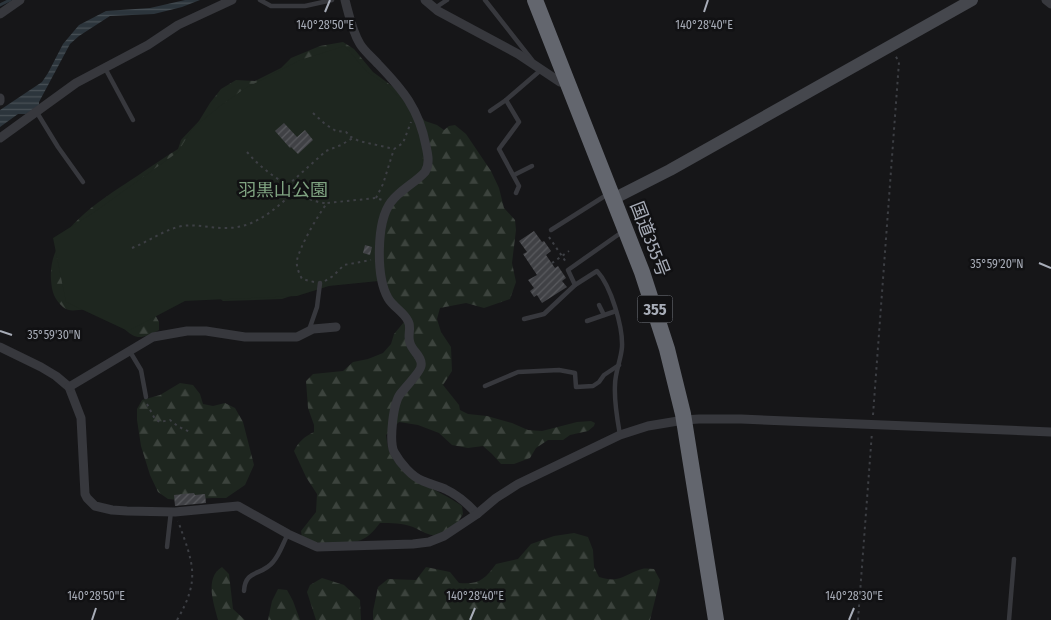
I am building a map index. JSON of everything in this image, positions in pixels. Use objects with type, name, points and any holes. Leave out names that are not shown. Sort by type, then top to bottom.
[{"type":"highway","name":"国道355号","points":[[535,0],[625,230],[656,312],[667,349],[684,420],[716,620]]},
{"type":"street","points":[[0,24],[2,18],[0,14],[20,0]]},
{"type":"street","points":[[0,138],[76,83],[148,45],[178,25],[232,0]]},
{"type":"street","points":[[345,0],[359,43],[413,105],[423,130],[428,155],[428,168],[390,202],[384,219],[379,249],[385,292],[389,300],[408,319],[410,346],[422,364],[398,399],[391,433],[393,448],[400,460],[416,478],[453,494],[468,504],[478,514]]},
{"type":"street","points":[[425,0],[435,8],[534,63],[564,83],[568,83]]},
{"type":"street","points":[[612,196],[670,170],[972,0]]},
{"type":"street","points":[[1046,0],[1051,4]]},
{"type":"street","points":[[68,387],[153,337],[187,330],[245,337],[297,337],[308,331],[336,327]]},
{"type":"street","points":[[0,347],[41,366],[68,387],[81,418],[84,489],[87,498],[96,506],[112,510],[173,512],[238,506],[288,534],[317,547],[413,544],[437,540],[478,514],[496,498],[518,484],[620,435],[648,426],[684,420],[741,419],[872,426],[1051,432]]},
{"type":"lane","points":[[260,0],[271,6],[304,6],[332,0]]},
{"type":"lane","points":[[435,8],[447,0]]},
{"type":"lane","points":[[485,0],[534,63]]},
{"type":"lane","points":[[105,68],[133,120]]},
{"type":"lane","points":[[490,111],[542,69]]},
{"type":"lane","points":[[506,100],[519,122],[499,149],[519,186],[516,193]]},
{"type":"lane","points":[[36,111],[58,147],[83,182]]},
{"type":"lane","points":[[514,176],[532,166]]},
{"type":"lane","points":[[551,230],[612,196]]},
{"type":"lane","points":[[575,285],[568,270],[625,230]]},
{"type":"lane","points":[[524,319],[544,314],[575,285],[597,271],[602,276],[616,311],[622,336],[622,349],[614,395],[620,435]]},
{"type":"lane","points":[[308,331],[317,307],[320,283]]},
{"type":"lane","points":[[599,305],[604,315]]},
{"type":"lane","points":[[587,321],[616,311]]},
{"type":"lane","points":[[129,350],[140,370],[146,397]]},
{"type":"lane","points":[[485,386],[518,372],[559,370],[575,373],[576,387],[593,386],[604,375],[619,366]]},
{"type":"lane","points":[[167,547],[173,512]]},
{"type":"lane","points":[[244,591],[244,582],[248,576],[272,564],[288,534]]},
{"type":"lane","points":[[1008,620],[1014,559]]},
{"type":"path","points":[[858,620],[899,62],[890,46]]},
{"type":"path","points":[[313,112],[336,131],[346,132],[353,138],[394,149]]},
{"type":"path","points":[[376,198],[383,184],[394,149],[403,143],[409,123],[418,115]]},
{"type":"path","points":[[288,185],[326,151],[341,146],[353,138]]},
{"type":"path","points":[[247,152],[271,176],[288,185],[294,192],[321,203],[376,198],[390,202]]},
{"type":"path","points":[[132,248],[143,244],[166,230],[181,227],[195,225],[224,228],[248,225],[272,213],[294,192]]},
{"type":"path","points":[[327,203],[310,230],[298,260],[297,268],[302,279],[320,283],[329,279],[344,264],[379,258]]},
{"type":"path","points":[[551,230],[547,234],[570,268]]},
{"type":"path","points":[[552,262],[570,251]]},
{"type":"path","points":[[146,397],[147,406],[155,419],[160,422],[170,420],[190,432]]},
{"type":"path","points":[[173,512],[187,546],[193,570],[192,585],[187,603],[177,620]]},
{"type":"green space","points":[[343,42],[354,49],[373,72],[392,86],[425,121],[437,125],[444,130],[449,126],[455,125],[466,134],[491,171],[499,188],[504,208],[515,220],[516,230],[512,263],[516,282],[510,299],[484,308],[466,303],[440,308],[437,319],[441,332],[451,347],[452,371],[443,385],[459,405],[460,410],[468,414],[487,416],[512,423],[528,430],[542,431],[577,422],[591,421],[595,423],[588,431],[570,435],[563,440],[548,440],[536,448],[530,458],[514,464],[501,464],[483,446],[468,448],[452,445],[439,433],[418,425],[399,422],[386,435],[388,448],[394,460],[410,476],[462,506],[463,514],[458,522],[437,536],[405,525],[380,523],[366,537],[350,543],[324,543],[302,538],[301,531],[316,512],[317,494],[306,477],[294,451],[302,440],[314,432],[314,425],[308,408],[306,381],[313,374],[343,371],[353,362],[383,353],[391,344],[394,334],[404,322],[375,267],[282,299],[223,301],[208,288],[153,311],[159,322],[159,330],[142,337],[132,335],[117,323],[88,310],[66,309],[57,301],[52,288],[52,261],[59,245],[69,230],[97,203],[178,149],[181,140],[199,121],[221,89],[236,80],[255,81],[281,68],[291,58],[320,46]]},
{"type":"green space","name":"羽黒山公園","points":[[345,46],[367,72],[384,83],[413,110],[419,124],[423,152],[422,172],[392,207],[387,216],[379,281],[329,286],[297,296],[185,301],[128,331],[66,302],[53,238],[93,213],[178,152],[192,129],[244,89],[300,60]]},
{"type":"green space","points":[[180,383],[193,385],[200,394],[203,404],[213,406],[225,403],[235,408],[243,422],[254,465],[245,485],[226,498],[168,499],[158,492],[150,475],[141,446],[137,409],[142,400],[160,395]]},
{"type":"green space","points":[[574,533],[588,537],[593,550],[594,567],[599,577],[618,579],[642,569],[654,569],[660,580],[650,620],[373,620],[378,587],[388,579],[416,580],[426,567],[450,572],[459,583],[477,582],[485,577],[496,564],[518,559],[531,544],[554,536]]},
{"type":"green space","points":[[222,567],[229,574],[233,609],[245,620],[218,620],[212,584],[216,572]]},
{"type":"green space","points":[[322,578],[344,585],[360,600],[361,620],[316,620],[307,592],[310,585]]},
{"type":"green space","points":[[278,589],[287,590],[300,620],[268,620],[272,601]]},
{"type":"shaded area","points":[[185,0],[200,0],[154,14],[110,16],[79,36],[70,44],[39,105],[26,114],[18,114],[0,127],[0,110],[42,82],[63,44],[79,25],[106,11],[150,8]]},
{"type":"building","points":[[284,123],[297,137],[305,130],[313,140],[298,154],[275,131]]},
{"type":"building","points":[[534,231],[551,251],[546,255],[555,268],[558,266],[566,278],[562,281],[567,287],[542,303],[537,295],[534,297],[530,291],[534,288],[528,280],[537,275],[523,254],[527,252],[519,241]]},
{"type":"building","points":[[365,245],[372,247],[370,255],[363,253]]},
{"type":"building","points":[[194,493],[195,495],[205,494],[206,503],[175,506],[174,495]]},
{"type":"waterway","points":[[0,5],[10,0]]}]
